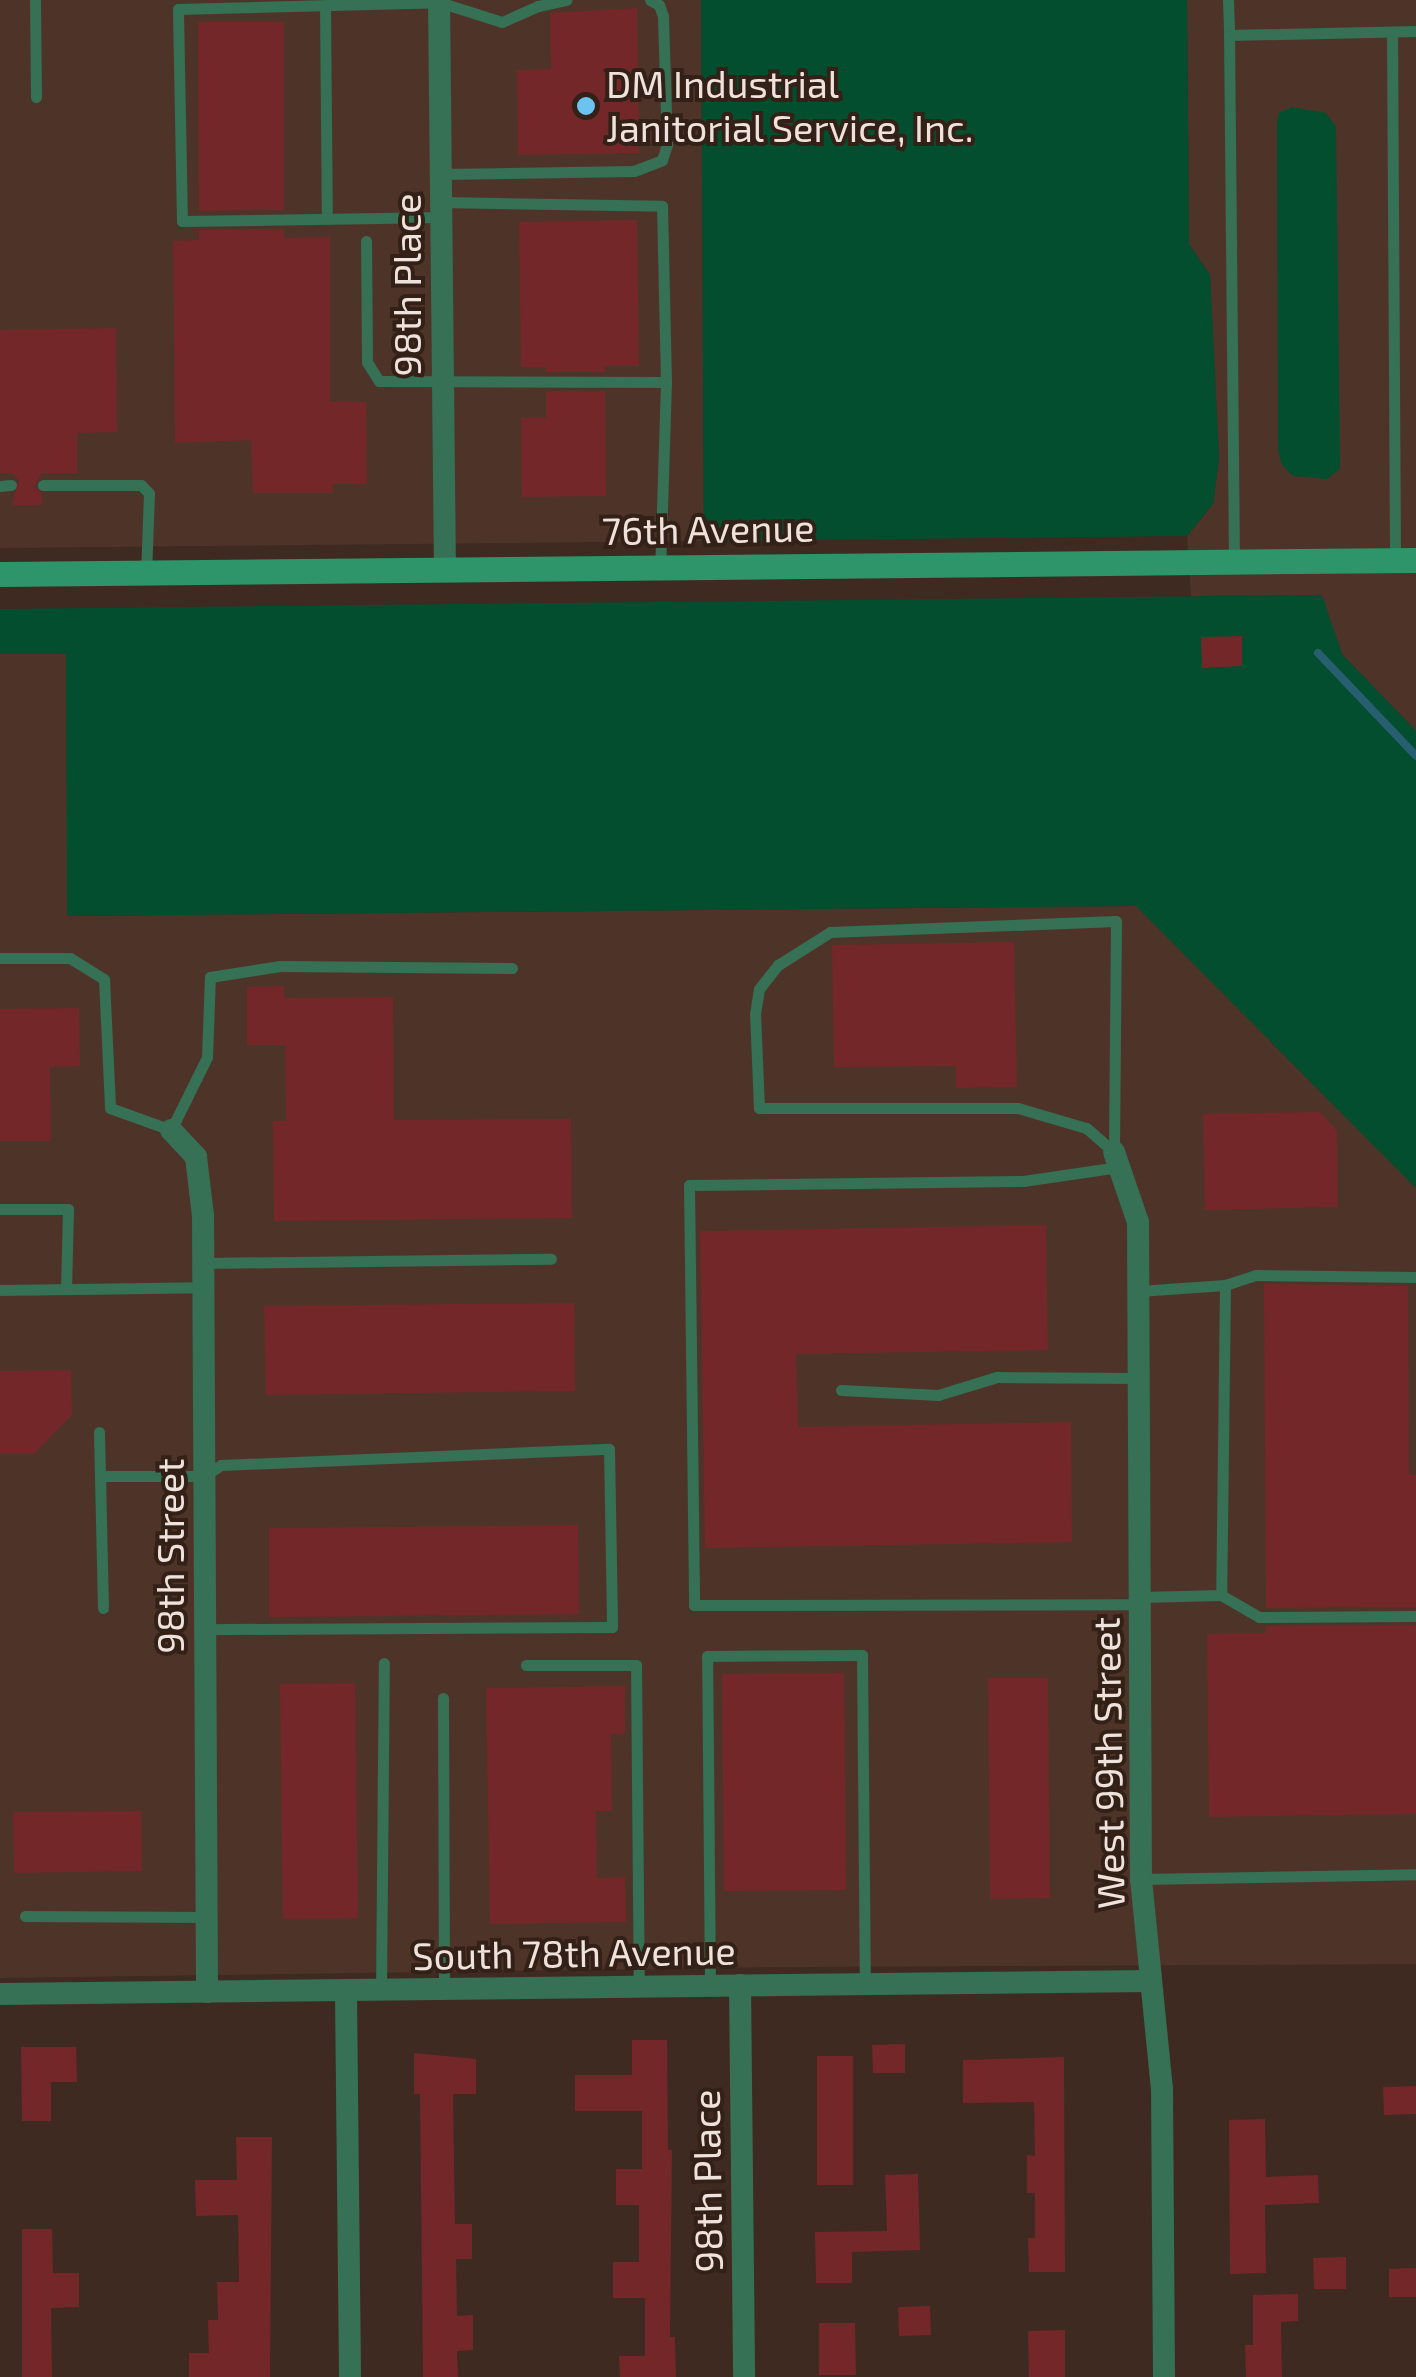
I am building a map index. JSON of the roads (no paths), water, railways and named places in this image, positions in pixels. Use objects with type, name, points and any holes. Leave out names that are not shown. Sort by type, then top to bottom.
[{"type":"street","name":"98th Place","points":[[440,1],[445,570]]},
{"type":"street","name":"76th Avenue","points":[[0,574],[1405,560]]},
{"type":"street","name":"98th Street","points":[[170,1130],[184,1140],[196,1157],[201,1185],[207,1992]]},
{"type":"street","name":"West 99th Street","points":[[1118,1159],[1138,1222],[1141,1879],[1162,2088],[1164,2377]]},
{"type":"street","name":"South 78th Avenue","points":[[0,1994],[1150,1981]]},
{"type":"street","name":"98th Place","points":[[740,1985],[744,2377]]},
{"type":"street","points":[[346,1993],[350,2377]]},
{"type":"lane","points":[[35,0],[36,98]]},
{"type":"lane","points":[[566,0],[538,6],[502,22],[440,1],[178,9],[182,221],[327,218],[441,209],[662,206],[666,382],[660,568]]},
{"type":"lane","points":[[441,174],[634,171],[662,160],[667,146],[663,16],[659,5],[650,0]]},
{"type":"lane","points":[[1228,0],[1234,561]]},
{"type":"lane","points":[[325,5],[327,218]]},
{"type":"lane","points":[[1392,32],[1405,560]]},
{"type":"lane","points":[[1228,35],[1416,32]]},
{"type":"lane","points":[[366,241],[367,362],[380,382],[666,382]]},
{"type":"lane","points":[[43,485],[141,485],[148,494],[146,573]]},
{"type":"lane","points":[[1116,921],[1118,1159],[1086,1128],[1018,1108],[760,1108],[755,1014],[759,989],[778,965],[830,932],[849,928],[1116,921]]},
{"type":"lane","points":[[0,958],[70,958],[104,979],[110,1108],[170,1130],[207,1058],[210,976],[280,966],[512,968]]},
{"type":"lane","points":[[1118,1159],[1023,1182],[689,1185],[694,1605],[1140,1600],[1221,1594],[1259,1617],[1416,1616]]},
{"type":"lane","points":[[0,1209],[68,1210],[66,1289]]},
{"type":"lane","points":[[203,1263],[551,1259]]},
{"type":"lane","points":[[1139,1291],[1225,1285],[1254,1275],[1416,1277]]},
{"type":"lane","points":[[1221,1594],[1225,1285]]},
{"type":"lane","points":[[0,1290],[203,1287]]},
{"type":"lane","points":[[840,1390],[938,1395],[997,1377],[1139,1378]]},
{"type":"lane","points":[[99,1432],[102,1608]]},
{"type":"lane","points":[[100,1476],[204,1476],[221,1465],[609,1449],[612,1626],[205,1629]]},
{"type":"lane","points":[[710,1985],[706,1656],[862,1655],[865,1983]]},
{"type":"lane","points":[[381,1992],[384,1663]]},
{"type":"lane","points":[[526,1665],[636,1665],[639,1986]]},
{"type":"lane","points":[[444,1698],[444,1990]]},
{"type":"lane","points":[[1141,1879],[1416,1874]]},
{"type":"lane","points":[[25,1916],[206,1917]]},
{"type":"waterway","points":[[1318,653],[1416,756]]},
{"type":"place","name":"DM Industrial Janitorial Service, Inc.","points":[[586,106]]}]
